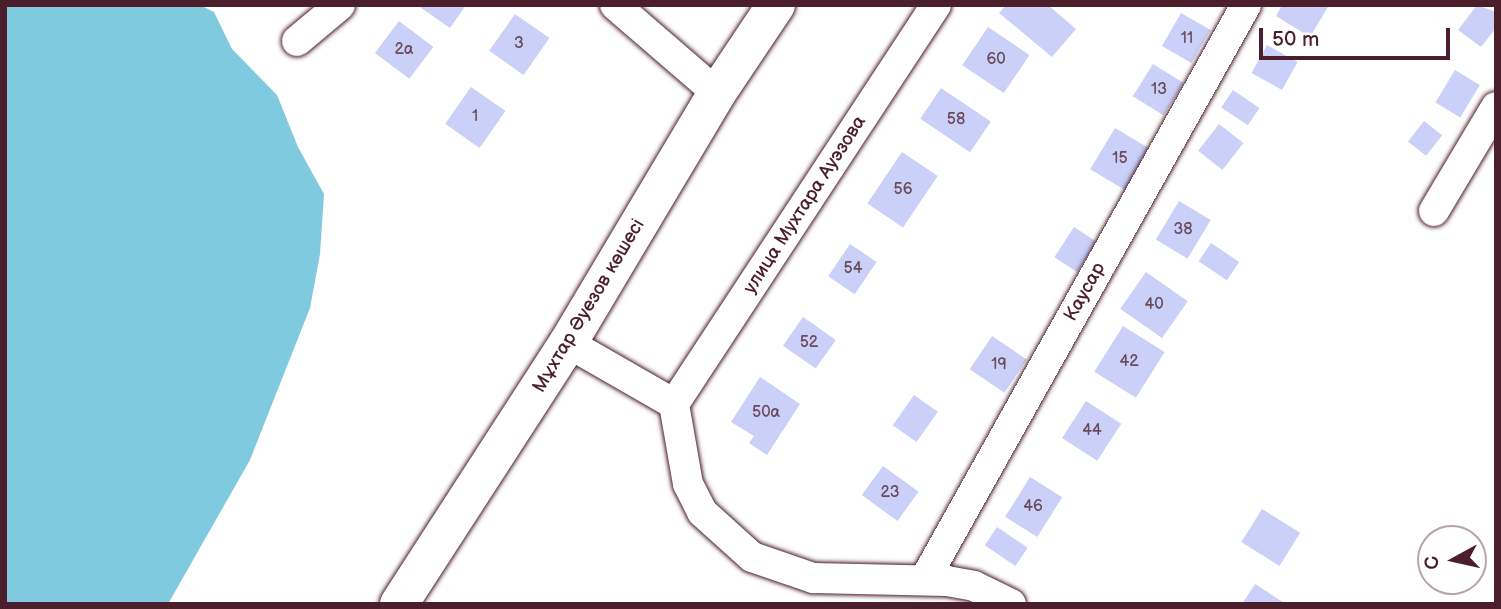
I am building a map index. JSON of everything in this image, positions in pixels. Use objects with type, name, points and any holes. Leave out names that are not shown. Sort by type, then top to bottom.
[{"type":"main road","name":"Мұхтар Әуезов көшесі","points":[[399,604],[568,343],[717,93],[776,5]]},
{"type":"street","points":[[297,41],[340,5]]},
{"type":"street","points":[[614,5],[717,93]]},
{"type":"street","name":"улица Мухтара Ауэзова","points":[[674,404],[936,5]]},
{"type":"street","name":"Каусар","points":[[925,579],[1246,5]]},
{"type":"street","points":[[1434,211],[1496,107]]},
{"type":"street","points":[[568,343],[674,404],[688,484],[702,512],[752,557],[813,578],[925,579],[974,586],[1011,604]]},
{"type":"water","points":[[200,5],[214,12],[232,49],[277,95],[298,147],[324,194],[320,254],[310,308],[250,460],[168,604],[5,604],[5,6]]},
{"type":"building","points":[[417,5],[466,5],[450,28]]},
{"type":"building","points":[[1006,5],[1048,5],[1076,29],[1052,57],[999,13]]},
{"type":"building","points":[[1282,5],[1329,5],[1310,37],[1276,16]]},
{"type":"building","points":[[1477,5],[1496,12],[1496,28],[1481,47],[1458,30]]},
{"type":"building","points":[[1181,13],[1210,30],[1191,63],[1162,46]]},
{"type":"building","points":[[515,14],[549,38],[524,75],[489,51]]},
{"type":"building","points":[[399,21],[433,47],[409,79],[375,53]]},
{"type":"building","points":[[988,27],[1029,55],[1004,93],[962,65]]},
{"type":"building","points":[[1267,45],[1298,62],[1282,90],[1251,73]]},
{"type":"building","points":[[1153,64],[1184,83],[1163,115],[1133,96]]},
{"type":"building","points":[[1455,70],[1480,85],[1460,118],[1435,103]]},
{"type":"building","points":[[471,87],[505,111],[480,148],[445,124]]},
{"type":"building","points":[[941,88],[991,122],[970,152],[920,119]]},
{"type":"building","points":[[1233,90],[1260,108],[1248,125],[1221,107]]},
{"type":"building","points":[[1424,121],[1442,135],[1426,156],[1408,141]]},
{"type":"building","points":[[1219,124],[1243,143],[1222,170],[1198,151]]},
{"type":"building","points":[[1115,128],[1150,149],[1125,190],[1090,169]]},
{"type":"building","points":[[902,152],[938,176],[903,227],[867,203]]},
{"type":"building","points":[[1179,201],[1211,220],[1188,259],[1156,240]]},
{"type":"building","points":[[1074,227],[1097,242],[1077,272],[1054,257]]},
{"type":"building","points":[[1211,243],[1239,262],[1227,280],[1199,261]]},
{"type":"building","points":[[850,244],[877,262],[855,294],[828,276]]},
{"type":"building","points":[[1146,272],[1188,301],[1162,338],[1120,309]]},
{"type":"building","points":[[803,317],[836,340],[816,369],[783,346]]},
{"type":"building","points":[[1123,326],[1165,352],[1136,398],[1094,372]]},
{"type":"building","points":[[992,336],[1027,359],[1004,393],[970,369]]},
{"type":"building","points":[[760,377],[800,404],[767,455],[749,443],[754,436],[731,422]]},
{"type":"building","points":[[914,395],[938,412],[917,442],[893,425]]},
{"type":"building","points":[[1086,401],[1121,424],[1097,461],[1062,438]]},
{"type":"building","points":[[883,466],[919,492],[897,521],[862,495]]},
{"type":"building","points":[[1030,477],[1062,497],[1037,537],[1005,517]]},
{"type":"building","points":[[1262,509],[1300,533],[1279,566],[1241,542]]},
{"type":"building","points":[[997,527],[1028,548],[1015,566],[985,545]]},
{"type":"building","points":[[1255,584],[1286,604],[1242,604]]}]
